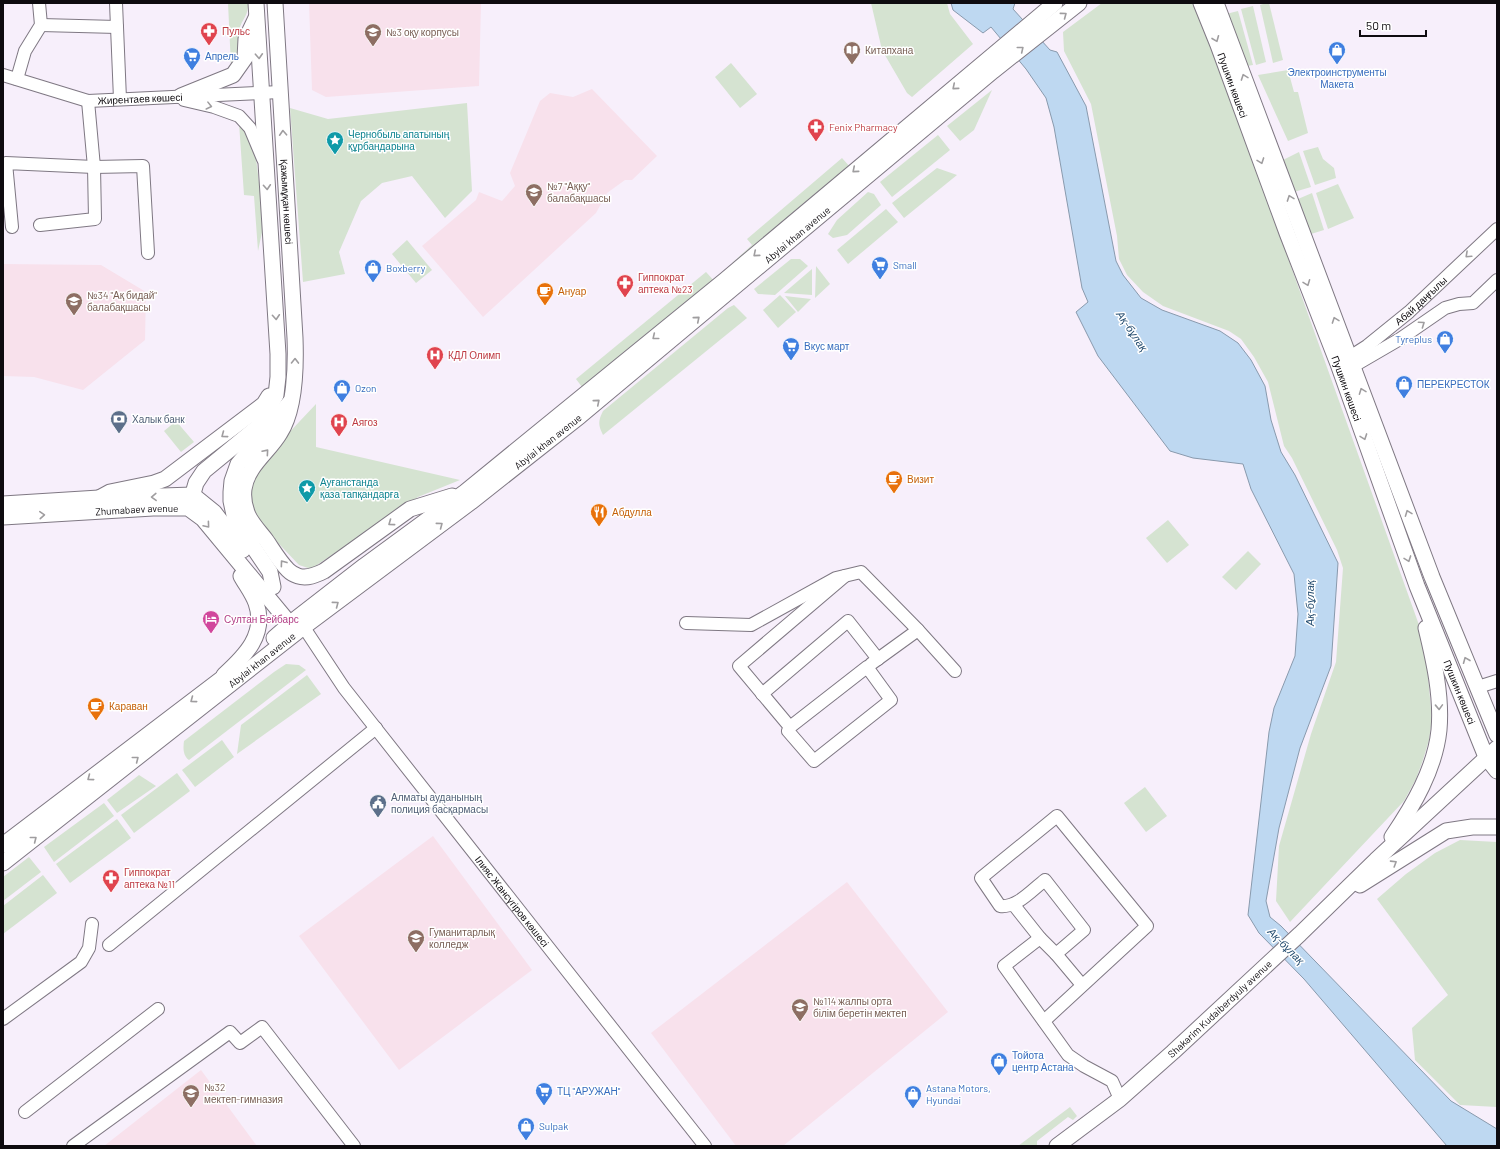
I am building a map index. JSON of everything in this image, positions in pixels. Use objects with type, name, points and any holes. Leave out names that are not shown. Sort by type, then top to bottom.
[{"type":"main road","name":"Қажымұқан көшесі","points":[[275,3],[295,342],[295,377],[292,400],[285,425],[280,434],[246,477],[244,490],[248,516],[288,570],[298,576],[312,577],[324,571],[410,509],[465,492]]},
{"type":"main road","points":[[1043,21],[1056,3]]},
{"type":"main road","points":[[989,66],[1043,21],[1079,3]]},
{"type":"main road","name":"Пушкин көшесі","points":[[1201,3],[1218,44],[1287,233],[1345,365],[1497,735]]},
{"type":"main road","name":"Пушкин көшесі","points":[[1216,3],[1345,365],[1417,586],[1492,753],[1497,771]]},
{"type":"main road","name":"Қажымұқан көшесі","points":[[256,9],[278,354],[276,395],[259,425]]},
{"type":"main road","points":[[176,96],[233,75],[245,58],[246,39],[256,9]]},
{"type":"main road","name":"Abylai khan avenue","points":[[3,863],[297,625],[364,566],[465,492],[989,66]]},
{"type":"main road","name":"Abylai khan avenue","points":[[3,845],[212,686],[471,502],[580,416],[989,66]]},
{"type":"main road","points":[[99,498],[110,492],[154,483],[165,478],[264,404],[278,377]]},
{"type":"main road","points":[[292,400],[259,425],[204,471],[196,483],[191,502],[214,512],[261,574],[273,587],[297,625]]},
{"type":"main road","points":[[273,587],[270,572],[241,529],[234,514],[231,501],[232,481],[238,464],[292,400]]},
{"type":"main road","name":"Zhumabaev avenue","points":[[3,504],[99,498],[191,502]]},
{"type":"main road","name":"Zhumabaev avenue","points":[[191,502],[230,552],[297,625]]},
{"type":"main road","name":"Zhumabaev avenue","points":[[3,517],[153,508],[191,502]]},
{"type":"main road","points":[[212,686],[235,665],[249,649],[256,638],[259,627],[259,615],[256,602],[240,575],[230,552]]},
{"type":"main road","points":[[1376,860],[1404,819],[1421,788],[1434,756],[1439,731],[1439,695],[1432,652],[1417,586]]},
{"type":"main road","name":"Shakarim Kudaiberdyuly avenue","points":[[1057,1146],[1120,1099],[1173,1052],[1260,972],[1376,860],[1492,753]]},
{"type":"main road","points":[[1337,899],[1446,832],[1472,827],[1497,827]]},
{"type":"street","points":[[17,79],[25,51],[41,25],[39,3]]},
{"type":"street","points":[[116,3],[120,99]]},
{"type":"street","points":[[41,25],[117,27]]},
{"type":"street","name":"Жирентаев көшесі","points":[[3,75],[88,101],[280,92]]},
{"type":"street","points":[[176,96],[239,116],[250,128],[265,165]]},
{"type":"street","points":[[40,224],[95,219],[94,167],[88,101]]},
{"type":"street","points":[[12,227],[6,163],[94,167],[143,166],[148,253]]},
{"type":"street","name":"Абай даңғылы","points":[[1345,365],[1409,312],[1497,228]]},
{"type":"street","points":[[1345,365],[1400,339],[1445,308],[1459,304],[1473,303],[1497,280]]},
{"type":"street","points":[[686,622],[751,625],[836,578],[860,572],[918,630],[955,671]]},
{"type":"street","points":[[845,576],[740,666],[790,727],[788,730],[814,761],[891,700],[867,667]]},
{"type":"street","points":[[762,694],[848,621],[878,659]]},
{"type":"street","name":"Ілияс Жансүгіров көшесі","points":[[297,625],[322,653],[344,688],[705,1146]]},
{"type":"street","points":[[790,727],[867,667],[918,630]]},
{"type":"street","points":[[1478,687],[1497,680]]},
{"type":"street","points":[[108,946],[376,728]]},
{"type":"street","points":[[1044,1021],[1147,926],[1057,816],[980,878],[1000,906],[1008,907],[1045,880],[1084,930],[1056,954]]},
{"type":"street","points":[[1013,904],[1040,938],[1056,954],[1082,985]]},
{"type":"street","points":[[3,1019],[81,962],[89,948],[92,924]]},
{"type":"street","points":[[1040,938],[1004,966],[1068,1054],[1084,1066],[1112,1081],[1120,1099]]},
{"type":"street","points":[[25,1112],[158,1009]]},
{"type":"street","points":[[73,1146],[230,1032],[240,1043],[262,1027],[354,1146]]},
{"type":"shaded area","points":[[309,3],[481,3],[479,86],[326,97],[312,90]]},
{"type":"shaded area","name":"№7 \"Аққу\" балабақшасы","points":[[592,89],[657,156],[632,180],[625,180],[607,193],[596,213],[483,317],[422,246],[476,200],[479,192],[502,201],[515,186],[510,173],[540,101],[550,93],[573,97]]},
{"type":"shaded area","name":"№34 \"Ақ бидай\" балабақшасы","points":[[3,264],[101,265],[146,292],[145,340],[83,390],[34,377],[3,376]]},
{"type":"shaded area","name":"Гуманитарлық колледж","points":[[433,836],[532,970],[399,1070],[299,936]]},
{"type":"shaded area","name":"№114 жалпы орта білім беретін мектеп","points":[[847,882],[948,1012],[783,1146],[736,1146],[651,1033]]},
{"type":"shaded area","name":"№32 мектеп-гимназия","points":[[201,1070],[257,1146],[104,1146]]},
{"type":"green space","points":[[228,3],[248,3],[246,14],[239,30],[237,61],[231,66]]},
{"type":"green space","points":[[871,3],[947,3],[950,14],[973,44],[912,97],[907,93],[882,50]]},
{"type":"green space","points":[[1102,3],[1197,3],[1419,625],[1427,665],[1432,720],[1429,740],[1416,779],[1404,801],[1290,922],[1276,901],[1279,846],[1311,734],[1336,662],[1343,568],[1337,550],[1292,458],[1284,446],[1268,382],[1254,357],[1241,339],[1229,331],[1163,306],[1143,292],[1127,275],[1119,259],[1117,236],[1091,104],[1064,51],[1063,32]]},
{"type":"green space","points":[[1269,3],[1283,60],[1273,63],[1260,5]]},
{"type":"green space","points":[[1253,6],[1266,62],[1256,65],[1241,9]]},
{"type":"green space","points":[[1238,11],[1253,65],[1247,66],[1226,14]]},
{"type":"green space","points":[[731,63],[757,94],[740,108],[715,77]]},
{"type":"green space","points":[[1288,70],[1294,92],[1298,92],[1308,133],[1288,141],[1258,75]]},
{"type":"green space","points":[[992,90],[974,130],[960,141],[947,126]]},
{"type":"green space","points":[[467,103],[472,191],[445,218],[412,176],[382,183],[361,201],[339,252],[345,274],[303,282],[290,108],[328,119]]},
{"type":"green space","points":[[239,123],[250,137],[255,150],[264,223],[258,251],[254,196],[244,195]]},
{"type":"green space","points":[[938,135],[950,150],[892,197],[880,182]]},
{"type":"green space","points":[[1318,147],[1323,159],[1334,168],[1336,178],[1315,185],[1303,151]]},
{"type":"green space","points":[[1299,152],[1311,187],[1294,192],[1283,160]]},
{"type":"green space","points":[[842,158],[851,168],[737,267],[732,263],[752,245],[747,239]]},
{"type":"green space","points":[[937,168],[957,175],[904,218],[892,203]]},
{"type":"green space","points":[[1338,184],[1354,218],[1328,229],[1316,193]]},
{"type":"green space","points":[[868,192],[874,194],[881,205],[847,235],[833,238],[828,234],[837,220]]},
{"type":"green space","points":[[1312,193],[1324,230],[1311,234],[1298,199]]},
{"type":"green space","points":[[886,209],[898,222],[848,264],[837,250]]},
{"type":"green space","points":[[407,240],[432,270],[416,283],[392,254]]},
{"type":"green space","points":[[791,259],[800,259],[808,266],[775,295],[758,294],[754,289]]},
{"type":"green space","points":[[816,266],[830,284],[815,298]]},
{"type":"green space","points":[[812,269],[812,295],[784,293]]},
{"type":"green space","points":[[706,272],[716,283],[582,387],[576,379]]},
{"type":"green space","points":[[780,295],[796,312],[778,328],[763,310]]},
{"type":"green space","points":[[785,296],[811,299],[798,312]]},
{"type":"green space","points":[[734,305],[747,318],[603,435],[599,423],[603,411],[728,308]]},
{"type":"green space","points":[[316,404],[316,447],[460,480],[418,497],[311,569],[299,565],[263,527],[252,512],[250,491],[255,473],[267,456]]},
{"type":"green space","points":[[176,421],[194,442],[181,452],[164,431]]},
{"type":"green space","points":[[1168,520],[1189,545],[1167,563],[1146,538]]},
{"type":"green space","points":[[1248,551],[1261,564],[1236,590],[1222,577]]},
{"type":"green space","points":[[286,664],[299,665],[306,670],[189,760],[187,758],[184,752],[184,741]]},
{"type":"green space","points":[[307,675],[321,694],[237,754],[241,725]]},
{"type":"green space","points":[[222,740],[234,757],[195,787],[182,770]]},
{"type":"green space","points":[[177,773],[190,791],[134,833],[121,815]]},
{"type":"green space","points":[[139,775],[156,786],[117,813],[107,800]]},
{"type":"green space","points":[[1145,787],[1167,816],[1146,832],[1124,803]]},
{"type":"green space","points":[[104,803],[114,816],[54,862],[44,847]]},
{"type":"green space","points":[[117,819],[131,838],[70,883],[56,864]]},
{"type":"green space","points":[[1460,840],[1497,842],[1497,1107],[1460,1105],[1415,1060],[1412,1028],[1448,995],[1377,899],[1406,874],[1435,853]]},
{"type":"green space","points":[[29,857],[41,872],[3,901],[3,877]]},
{"type":"green space","points":[[43,875],[57,893],[3,934],[3,906]]},
{"type":"green space","points":[[1070,1107],[1077,1116],[1073,1120],[1068,1117],[1037,1141],[1037,1146],[1018,1146]]},
{"type":"water","name":"Ақ-бұлақ","points":[[951,3],[1015,3],[1013,9],[1050,50],[1057,52],[1086,106],[1116,261],[1123,275],[1141,298],[1162,310],[1220,331],[1238,343],[1251,360],[1265,386],[1271,420],[1281,452],[1295,475],[1338,563],[1331,666],[1300,748],[1279,828],[1266,901],[1270,917],[1281,926],[1451,1101],[1497,1129],[1497,1146],[1447,1146],[1304,979],[1259,933],[1248,915],[1269,732],[1274,708],[1295,656],[1298,614],[1294,574],[1251,489],[1243,464],[1193,458],[1170,451],[1098,356],[1076,312],[1088,302],[1082,288],[1054,127],[1046,98],[1026,69],[991,27],[983,33],[953,10]]},
{"type":"place","name":"Пульс","points":[[209,46]]},
{"type":"place","name":"№3 оқу корпусы","points":[[373,47]]},
{"type":"place","name":"Китапхана","points":[[852,65]]},
{"type":"place","name":"Электроинструменты Макета","points":[[1337,65]]},
{"type":"place","name":"Апрель","points":[[192,71]]},
{"type":"place","name":"Fenix Pharmacy","points":[[816,142]]},
{"type":"place","name":"Чернобыль апатының құрбандарына","points":[[335,155]]},
{"type":"place","name":"№7 \"Аққу\" балабақшасы","points":[[534,207]]},
{"type":"place","name":"Small","points":[[880,280]]},
{"type":"place","name":"Boxberry","points":[[373,283]]},
{"type":"place","name":"Гиппократ аптека №23","points":[[625,298]]},
{"type":"place","name":"Ануар","points":[[545,306]]},
{"type":"place","name":"№34 \"Ақ бидай\" балабақшасы","points":[[74,316]]},
{"type":"place","name":"Tyreplus","points":[[1445,354]]},
{"type":"place","name":"Вкус март","points":[[791,361]]},
{"type":"place","name":"КДЛ Олимп","points":[[435,370]]},
{"type":"place","name":"ПЕРЕКРЕСТОК","points":[[1404,399]]},
{"type":"place","name":"Ozon","points":[[342,403]]},
{"type":"place","name":"Халык банк","points":[[119,434]]},
{"type":"place","name":"Аягоз","points":[[339,437]]},
{"type":"place","name":"Визит","points":[[894,494]]},
{"type":"place","name":"Ауғанстанда қаза тапқандарға","points":[[307,503]]},
{"type":"place","name":"Абдулла","points":[[599,527]]},
{"type":"place","name":"Султан Бейбарс","points":[[211,634]]},
{"type":"place","name":"Караван","points":[[96,721]]},
{"type":"place","name":"Алматы ауданының полиция басқармасы","points":[[378,818]]},
{"type":"place","name":"Гиппократ аптека №11","points":[[111,893]]},
{"type":"place","name":"Гуманитарлық колледж","points":[[416,953]]},
{"type":"place","name":"№114 жалпы орта білім беретін мектеп","points":[[800,1022]]},
{"type":"place","name":"Тойота центр Астана","points":[[999,1076]]},
{"type":"place","name":"ТЦ \"АРУЖАН\"","points":[[544,1106]]},
{"type":"place","name":"№32 мектеп-гимназия","points":[[191,1108]]},
{"type":"place","name":"Astana Motors, Hyundai","points":[[913,1109]]},
{"type":"place","name":"Sulpak","points":[[526,1141]]}]
